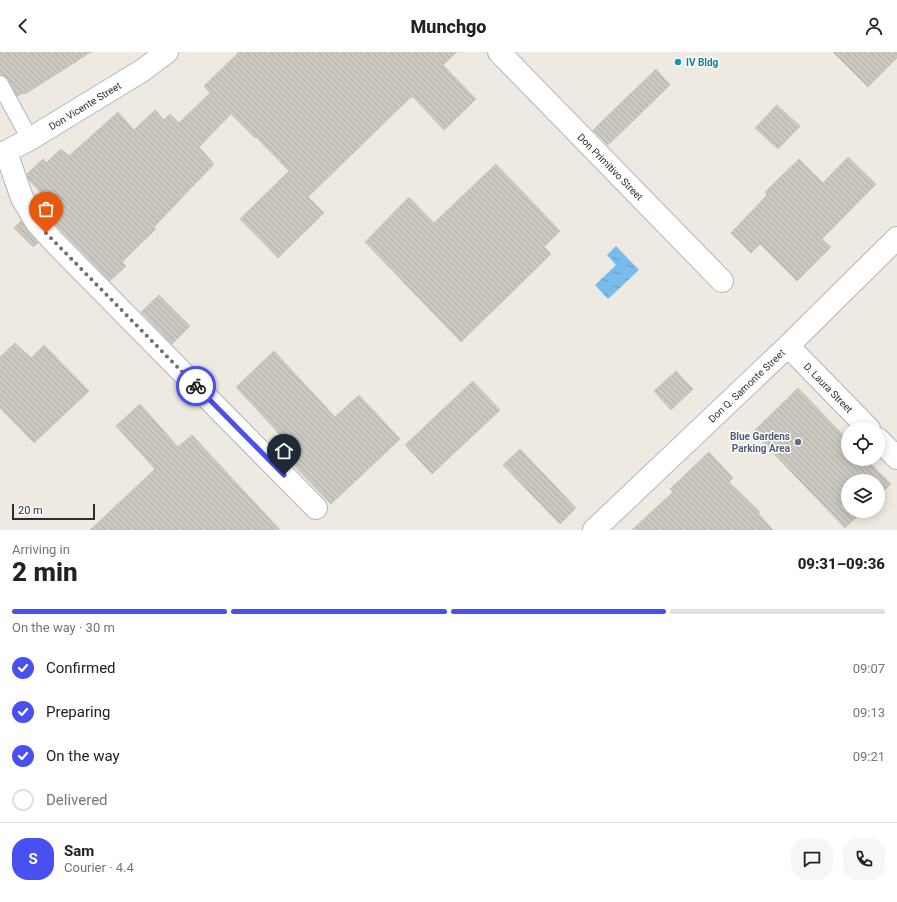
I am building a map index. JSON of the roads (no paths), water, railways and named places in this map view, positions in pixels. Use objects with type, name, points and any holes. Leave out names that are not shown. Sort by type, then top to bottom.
[{"type":"street","name":"Don Vicente Street","points":[[3,153],[30,139],[143,70],[167,52]]},
{"type":"street","name":"Don Primitivo Street","points":[[499,52],[722,281]]},
{"type":"street","points":[[3,153],[22,198],[37,223],[316,508]]},
{"type":"street","name":"Don Q. Samonte Street","points":[[594,530],[788,346],[897,238]]},
{"type":"street","name":"D. Laura Street","points":[[788,346],[862,422]]},
{"type":"street","points":[[885,446],[897,458]]},
{"type":"lane","points":[[0,84],[30,139]]},
{"type":"water","points":[[616,246],[639,270],[608,299],[595,285],[616,265],[607,255]]},
{"type":"place","name":"IV Bldg","points":[[678,62]]},
{"type":"place","name":"Blue Gardens Parking Area","points":[[798,442]]}]
